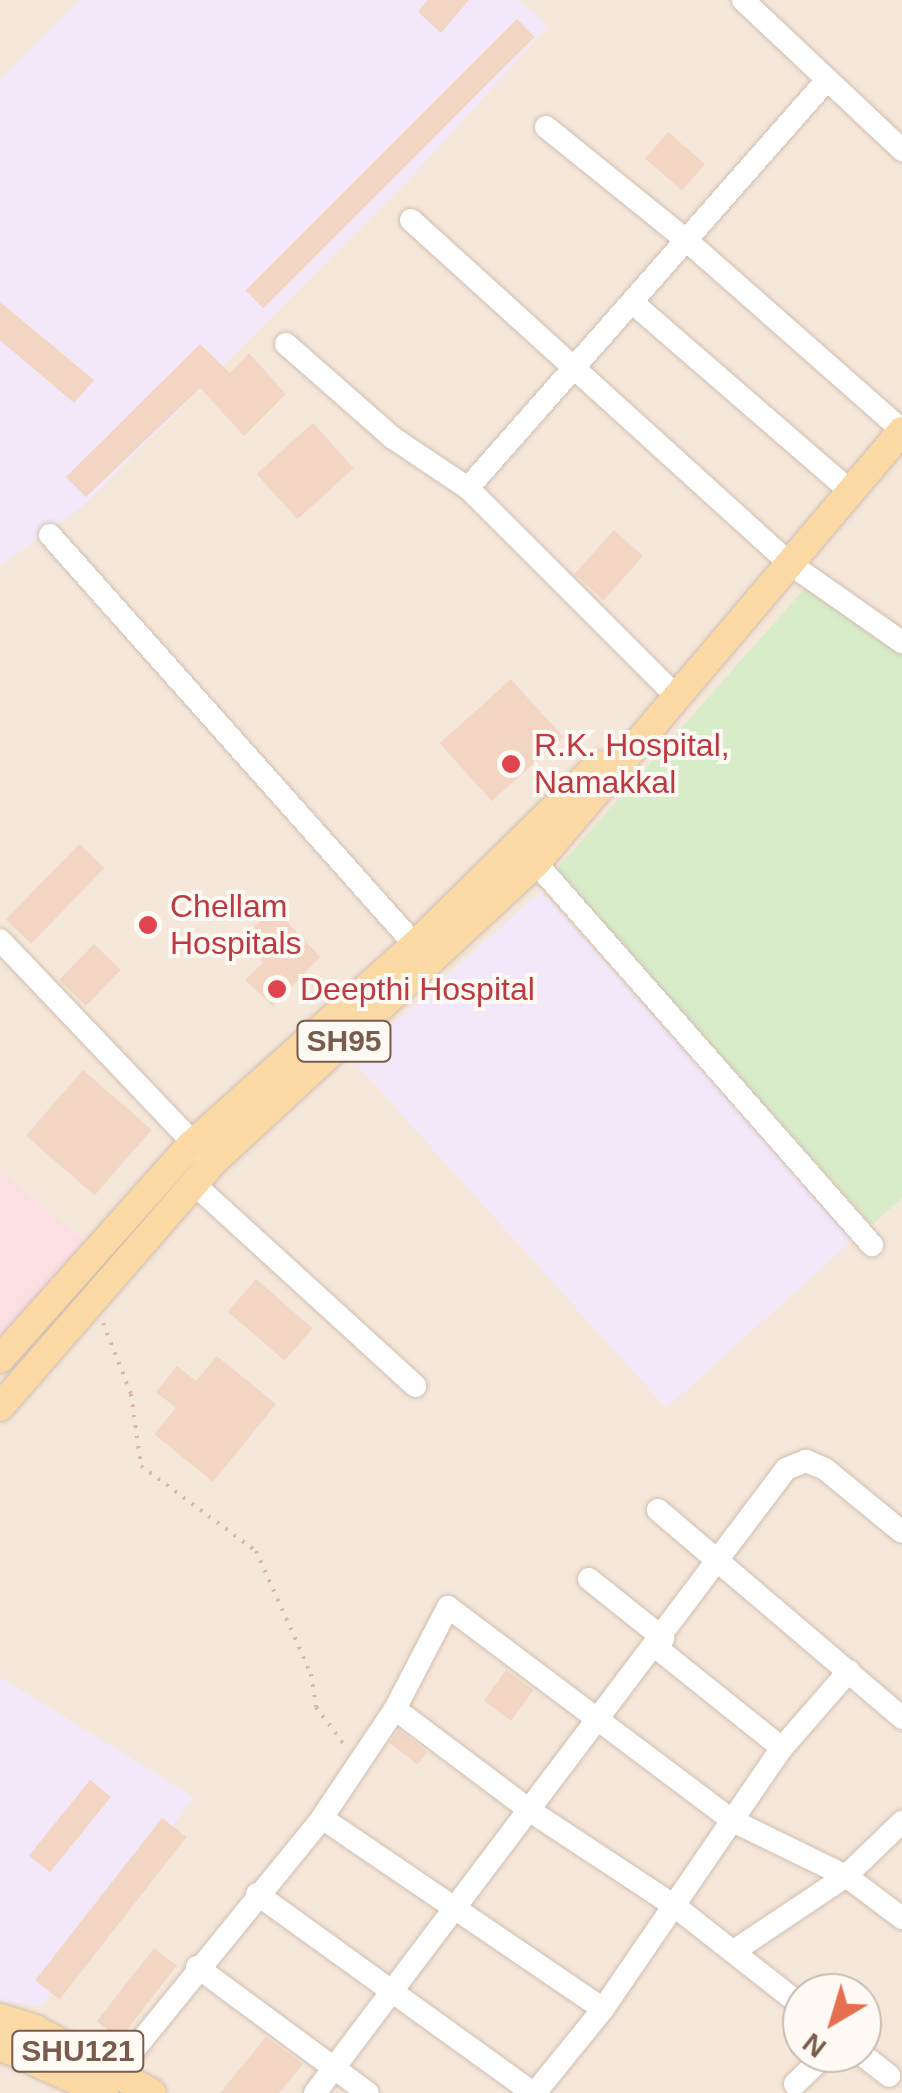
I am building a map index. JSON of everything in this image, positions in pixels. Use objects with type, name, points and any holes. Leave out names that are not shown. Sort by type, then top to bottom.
[{"type":"main road","name":"SH95","points":[[0,1407],[194,1183],[203,1153],[536,863],[681,686],[902,431]]},
{"type":"main road","name":"SH95","points":[[0,1359],[203,1153],[681,686]]},
{"type":"main road","name":"SHU121","points":[[0,2018],[105,2087],[152,2093]]},
{"type":"main road","points":[[0,2046],[105,2087]]},
{"type":"street","points":[[743,0],[902,150]]},
{"type":"street","points":[[468,488],[827,80]]},
{"type":"street","points":[[546,127],[685,238],[902,431]]},
{"type":"street","points":[[412,220],[789,563],[902,642]]},
{"type":"street","points":[[632,303],[850,491]]},
{"type":"street","points":[[286,344],[393,438],[468,488],[681,686]]},
{"type":"street","points":[[50,536],[415,945]]},
{"type":"street","points":[[536,863],[872,1245]]},
{"type":"street","points":[[0,940],[203,1153]]},
{"type":"street","points":[[194,1183],[415,1386]]},
{"type":"street","points":[[315,2093],[395,1995],[786,1469],[806,1461],[902,1532]]},
{"type":"street","points":[[658,1510],[719,1556],[902,1718]]},
{"type":"street","points":[[589,1579],[782,1748]]},
{"type":"street","points":[[105,2087],[197,1968],[322,1818],[395,1709],[448,1606],[733,1821],[846,1876],[902,1918]]},
{"type":"street","points":[[257,1894],[534,2093],[603,2009],[782,1748],[848,1671]]},
{"type":"street","points":[[395,1709],[532,1812],[676,1907],[782,1990]]},
{"type":"street","points":[[322,1818],[603,2009]]},
{"type":"street","points":[[734,1951],[846,1876],[902,1822]]},
{"type":"street","points":[[197,1968],[368,2093]]},
{"type":"street","points":[[882,2070],[889,2076]]},
{"type":"path","points":[[92,1301],[132,1394],[142,1466],[256,1550],[311,1674],[316,1707],[358,1763]]},
{"type":"shaded area","points":[[0,0],[902,0],[902,2093],[0,2093]]},
{"type":"shaded area","points":[[79,0],[519,0],[548,26],[414,174],[85,504],[0,566],[0,79]]},
{"type":"shaded area","points":[[541,891],[854,1239],[666,1408],[353,1060]]},
{"type":"shaded area","points":[[0,1171],[89,1245],[0,1341]]},
{"type":"shaded area","points":[[0,1677],[194,1797],[42,2006],[0,2001]]},
{"type":"green space","points":[[820,571],[902,639],[902,1198],[872,1225],[553,873]]},
{"type":"building","points":[[428,0],[469,0],[441,33],[418,12]]},
{"type":"building","points":[[517,19],[535,37],[263,308],[245,291]]},
{"type":"building","points":[[668,132],[705,164],[682,191],[645,158]]},
{"type":"building","points":[[0,302],[94,380],[74,403],[0,340]]},
{"type":"building","points":[[200,344],[230,373],[249,353],[286,394],[244,436],[200,388],[86,497],[66,477]]},
{"type":"building","points":[[313,423],[354,468],[297,519],[257,474]]},
{"type":"building","points":[[614,530],[643,556],[604,600],[575,574]]},
{"type":"building","points":[[511,679],[563,737],[492,801],[440,743]]},
{"type":"building","points":[[79,844],[104,868],[31,944],[6,920]]},
{"type":"building","points":[[274,908],[320,957],[273,1006],[245,980],[263,962],[241,939]]},
{"type":"building","points":[[94,944],[121,970],[86,1006],[59,980]]},
{"type":"building","points":[[83,1070],[152,1130],[95,1195],[26,1136]]},
{"type":"building","points":[[256,1279],[313,1328],[284,1361],[228,1311]]},
{"type":"building","points":[[217,1356],[276,1404],[213,1482],[154,1434],[176,1408],[156,1392],[177,1366],[196,1381]]},
{"type":"building","points":[[506,1670],[534,1690],[511,1721],[484,1701]]},
{"type":"building","points":[[399,1730],[427,1752],[418,1765],[389,1743]]},
{"type":"building","points":[[90,1780],[111,1797],[50,1872],[29,1855]]},
{"type":"building","points":[[162,1818],[186,1837],[60,1999],[35,1980]]},
{"type":"building","points":[[154,1948],[177,1966],[120,2039],[97,2021]]},
{"type":"building","points":[[266,2037],[303,2064],[279,2093],[220,2093]]},
{"type":"place","name":"R.K. Hospital, Namakkal","points":[[511,764]]},
{"type":"place","name":"Chellam Hospitals","points":[[148,925]]},
{"type":"place","name":"Deepthi Hospital","points":[[277,989]]}]
